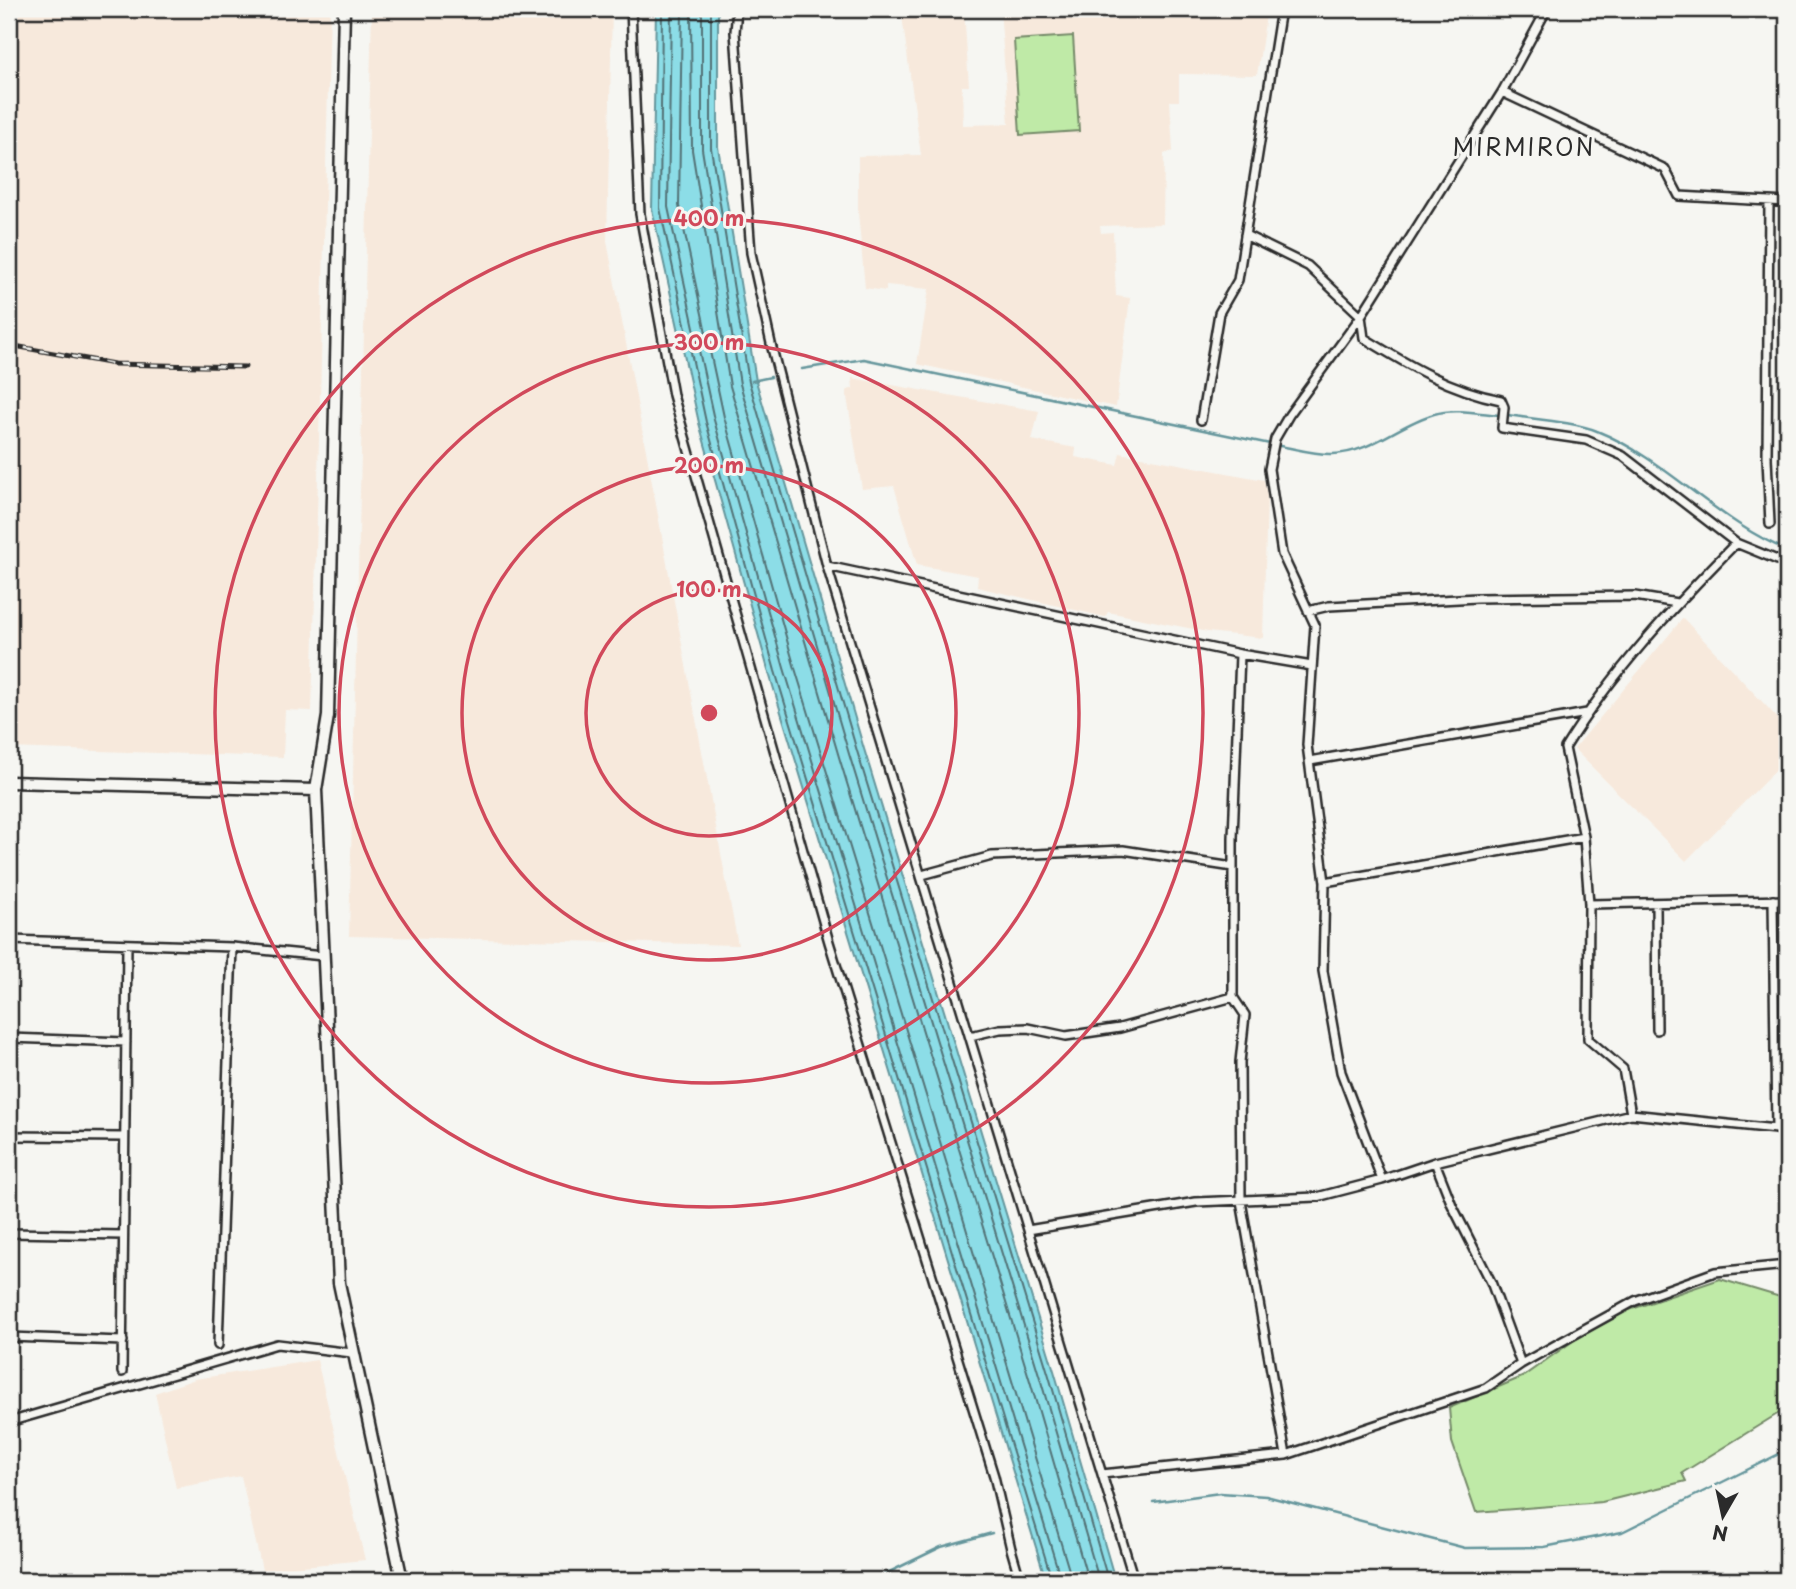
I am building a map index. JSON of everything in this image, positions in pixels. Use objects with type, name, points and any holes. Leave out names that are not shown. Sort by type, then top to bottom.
[{"type":"main road","points":[[344,9],[328,716],[316,790],[339,1283],[402,1580]]},
{"type":"main road","points":[[9,782],[316,790]]},
{"type":"street","points":[[631,9],[640,214],[673,395],[829,942],[994,1476],[1020,1580]]},
{"type":"street","points":[[737,9],[735,32],[751,253],[827,566],[1134,1580]]},
{"type":"street","points":[[1201,420],[1220,313],[1238,280],[1281,9]]},
{"type":"street","points":[[1382,1180],[1341,1072],[1323,971],[1325,882],[1307,745],[1314,625],[1282,554],[1269,469],[1275,439],[1289,415],[1361,316],[1502,92],[1547,9]]},
{"type":"street","points":[[1502,92],[1665,169],[1679,196],[1787,202]]},
{"type":"street","points":[[1769,202],[1767,458],[1770,524]]},
{"type":"street","points":[[1245,235],[1308,266],[1361,316],[1364,338],[1407,364],[1471,394],[1501,400],[1504,407],[1502,428],[1586,440],[1623,456],[1736,543],[1787,564]]},
{"type":"street","points":[[1631,1114],[1623,1069],[1588,1039],[1589,904],[1584,837],[1565,748],[1587,713],[1677,603],[1736,543]]},
{"type":"street","points":[[827,566],[1240,654],[1312,666]]},
{"type":"street","points":[[1308,611],[1329,606],[1477,598],[1635,596],[1677,603]]},
{"type":"street","points":[[1240,654],[1233,867],[1233,997],[1245,1015],[1240,1062],[1241,1201],[1286,1455]]},
{"type":"street","points":[[1310,761],[1587,713]]},
{"type":"street","points":[[1325,882],[1584,837]]},
{"type":"street","points":[[922,875],[992,856],[1123,850],[1233,867]]},
{"type":"street","points":[[1773,900],[1776,1129]]},
{"type":"street","points":[[1589,904],[1787,900]]},
{"type":"street","points":[[1656,902],[1657,1030]]},
{"type":"street","points":[[9,940],[232,947],[323,956]]},
{"type":"street","points":[[122,1372],[127,944]]},
{"type":"street","points":[[218,1345],[232,947]]},
{"type":"street","points":[[970,1036],[1000,1029],[1028,1028],[1066,1036],[1120,1028],[1233,997]]},
{"type":"street","points":[[9,1038],[126,1042]]},
{"type":"street","points":[[1028,1230],[1196,1202],[1317,1196],[1382,1180],[1435,1162],[1631,1114],[1776,1129],[1787,1134]]},
{"type":"street","points":[[9,1136],[124,1137]]},
{"type":"street","points":[[1435,1162],[1451,1205],[1491,1282],[1521,1364]]},
{"type":"street","points":[[9,1233],[123,1236]]},
{"type":"street","points":[[1102,1474],[1286,1455],[1486,1388],[1521,1364],[1635,1301],[1715,1272],[1787,1265]]},
{"type":"street","points":[[9,1336],[123,1341]]},
{"type":"street","points":[[9,1422],[277,1345],[352,1353]]},
{"type":"shaded area","points":[[9,9],[330,9],[312,711],[285,710],[283,757],[9,748]]},
{"type":"shaded area","points":[[372,9],[612,9],[607,241],[738,945],[349,936]]},
{"type":"shaded area","points":[[901,9],[964,9],[969,86],[962,86],[963,125],[1009,124],[1000,9],[1267,9],[1257,75],[1179,74],[1179,101],[1170,101],[1173,151],[1164,154],[1163,224],[1100,226],[1101,233],[1113,232],[1116,296],[1130,298],[1116,407],[917,364],[929,289],[886,285],[886,291],[865,288],[858,212],[858,156],[921,155]]},
{"type":"shaded area","points":[[852,378],[1039,411],[1032,440],[1076,448],[1075,457],[1117,465],[1120,453],[1264,480],[1267,495],[1263,638],[1208,632],[1108,612],[1105,617],[977,587],[978,576],[917,565],[894,486],[862,489],[846,391],[853,388]]},
{"type":"shaded area","points":[[1683,618],[1787,728],[1787,759],[1686,861],[1574,749]]},
{"type":"shaded area","points":[[317,1360],[365,1560],[262,1570],[241,1476],[176,1488],[155,1393],[195,1379]]},
{"type":"green space","points":[[1073,36],[1079,131],[1020,135],[1014,40]]},
{"type":"green space","points":[[1720,1279],[1787,1299],[1787,1408],[1682,1473],[1686,1481],[1602,1502],[1476,1512],[1452,1442],[1449,1408],[1522,1377],[1573,1341],[1626,1311]]},
{"type":"water","points":[[656,9],[718,9],[718,147],[756,381],[1115,1580],[1046,1580],[769,673],[699,423],[652,209]]},
{"type":"waterway","points":[[802,369],[864,359],[1270,444]]},
{"type":"waterway","points":[[752,381],[771,377]]},
{"type":"waterway","points":[[1280,446],[1333,454],[1360,449],[1409,424],[1442,412],[1499,415]]},
{"type":"waterway","points":[[1507,415],[1578,425],[1622,443],[1669,473],[1738,524],[1787,550]]},
{"type":"waterway","points":[[1153,1502],[1220,1493],[1266,1496],[1465,1548],[1544,1547],[1622,1532],[1787,1450]]},
{"type":"waterway","points":[[866,1580],[879,1577],[941,1547],[992,1533]]},
{"type":"railway","points":[[9,345],[114,364],[245,367]]},
{"type":"district","name":"MIRMIRON","points":[[1524,148]]}]
